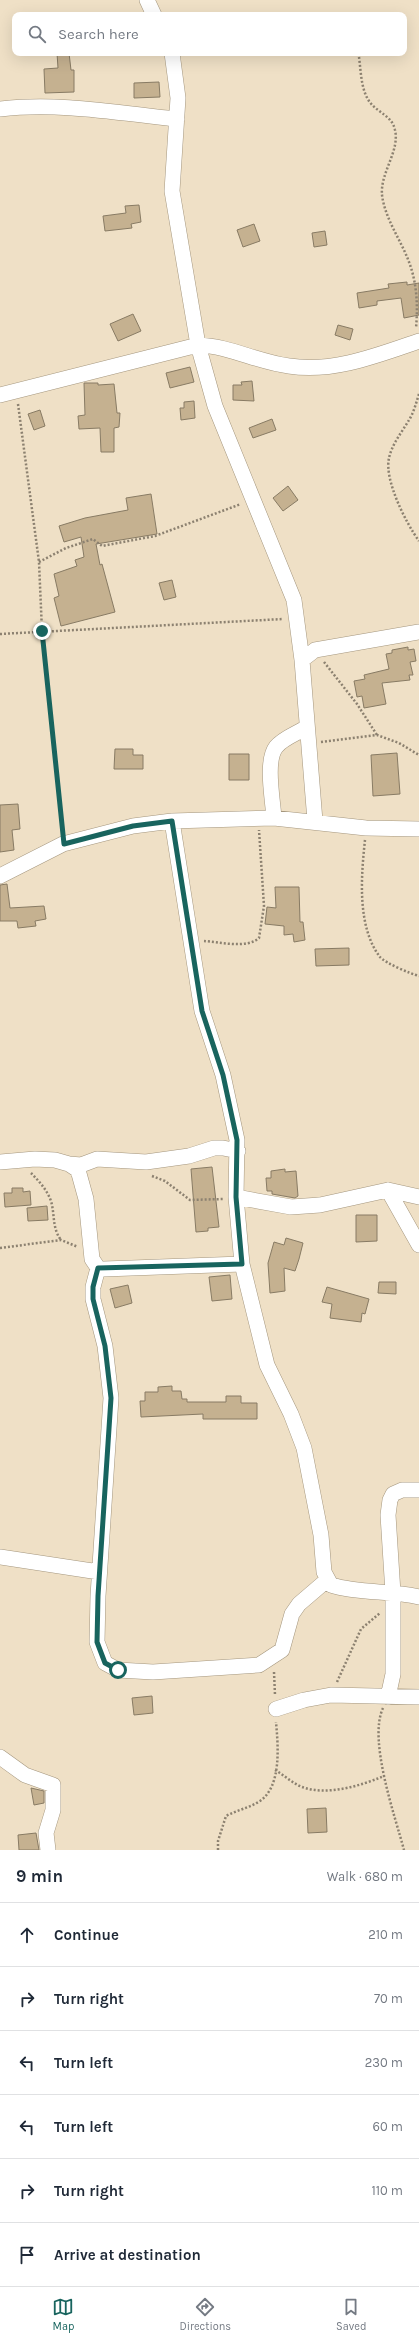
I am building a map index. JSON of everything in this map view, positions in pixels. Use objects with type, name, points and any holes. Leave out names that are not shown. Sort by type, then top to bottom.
[{"type":"street","points":[[147,0],[153,12]]},
{"type":"street","points":[[173,56],[176,72],[177,119],[172,192],[198,345],[215,406],[284,572],[294,600],[298,618],[302,660],[314,821]]},
{"type":"street","points":[[0,110],[28,106],[76,107],[177,119]]},
{"type":"street","points":[[0,395],[198,345],[228,348],[262,360],[290,366],[311,367],[358,360],[419,341]]},
{"type":"street","points":[[302,660],[315,650],[419,632]]},
{"type":"street","points":[[274,818],[271,782],[272,759],[275,748],[284,740],[308,727]]},
{"type":"street","points":[[0,876],[64,844],[133,826],[172,821],[274,818],[314,821],[366,828],[419,829]]},
{"type":"street","points":[[172,821],[202,1011],[228,1097],[238,1151],[236,1197],[242,1264],[267,1365],[291,1414],[304,1448],[321,1535],[321,1554],[327,1580],[331,1585],[350,1591],[393,1598],[419,1597]]},
{"type":"street","points":[[0,1162],[21,1160],[55,1160],[69,1164],[81,1164],[97,1159],[146,1162],[189,1156],[214,1148],[238,1151]]},
{"type":"street","points":[[69,1164],[78,1170],[86,1199],[92,1259],[98,1268],[93,1287],[93,1299],[105,1346],[111,1398],[98,1572],[97,1642],[105,1663],[118,1670],[153,1672],[259,1665],[273,1658],[282,1650],[292,1614],[299,1604],[327,1580]]},
{"type":"street","points":[[236,1197],[291,1207],[320,1205],[388,1190],[419,1197]]},
{"type":"street","points":[[388,1190],[419,1245]]},
{"type":"street","points":[[98,1268],[242,1264]]},
{"type":"street","points":[[388,1697],[393,1674],[393,1598],[388,1514],[390,1500],[394,1494],[402,1490],[419,1490]]},
{"type":"street","points":[[0,1557],[98,1572]]},
{"type":"street","points":[[276,1709],[304,1700],[331,1695],[388,1697],[419,1696]]},
{"type":"street","points":[[0,1757],[25,1775],[53,1785],[53,1810],[46,1833],[48,1850]]},
{"type":"path","points":[[359,57],[364,91],[370,102],[391,119],[395,130],[395,141],[382,185],[382,195],[391,223],[410,263],[418,303],[416,330],[419,341]]},
{"type":"path","points":[[16,391],[40,562],[42,631],[64,844]]},
{"type":"path","points":[[419,394],[414,410],[394,445],[389,459],[389,472],[403,515],[419,541]]},
{"type":"path","points":[[40,562],[66,548],[93,539],[102,546],[155,536],[253,499]]},
{"type":"path","points":[[0,634],[298,618]]},
{"type":"path","points":[[315,650],[357,704],[377,735]]},
{"type":"path","points":[[308,744],[377,735],[399,742],[419,755]]},
{"type":"path","points":[[191,940],[236,944],[255,941],[259,938],[264,906],[261,842],[256,818]]},
{"type":"path","points":[[366,828],[362,869],[368,936],[381,959],[419,976]]},
{"type":"path","points":[[21,1160],[47,1191],[51,1202],[55,1232],[61,1240],[80,1249]]},
{"type":"path","points":[[146,1175],[156,1176],[166,1180],[194,1201],[236,1197]]},
{"type":"path","points":[[0,1248],[61,1240]]},
{"type":"path","points":[[331,1695],[361,1629],[393,1598]]},
{"type":"path","points":[[218,1850],[218,1841],[226,1816],[261,1800],[268,1792],[275,1770],[278,1759],[273,1658]]},
{"type":"path","points":[[388,1697],[381,1711],[378,1728],[379,1756],[404,1850]]},
{"type":"path","points":[[275,1770],[300,1786],[314,1791],[358,1786],[384,1776]]},
{"type":"building","points":[[57,56],[69,56],[71,70],[74,70],[74,92],[45,93],[44,69],[58,68]]},
{"type":"building","points":[[159,82],[160,97],[134,98],[134,83]]},
{"type":"building","points":[[139,205],[141,222],[131,224],[132,228],[105,231],[103,216],[126,213],[125,206]]},
{"type":"building","points":[[254,224],[260,241],[243,247],[237,230]]},
{"type":"building","points":[[325,231],[327,245],[314,247],[312,233]]},
{"type":"building","points":[[407,282],[407,285],[419,283],[419,315],[404,318],[401,298],[377,301],[377,305],[359,308],[357,293],[389,288],[388,284]]},
{"type":"building","points":[[133,314],[141,331],[118,341],[110,324]]},
{"type":"building","points":[[338,325],[353,329],[350,340],[335,335]]},
{"type":"building","points":[[190,367],[194,382],[170,388],[166,373]]},
{"type":"building","points":[[252,381],[254,401],[233,400],[233,385],[242,385],[241,382]]},
{"type":"building","points":[[84,383],[98,383],[98,385],[114,384],[117,413],[120,413],[119,427],[114,428],[114,452],[101,452],[100,428],[79,429],[78,416],[85,415]]},
{"type":"building","points":[[194,401],[195,418],[181,420],[180,408],[184,408],[184,402]]},
{"type":"building","points":[[40,410],[45,426],[34,430],[28,414]]},
{"type":"building","points":[[272,419],[276,430],[253,438],[249,428]]},
{"type":"building","points":[[288,486],[298,500],[283,511],[273,498]]},
{"type":"building","points":[[151,494],[157,534],[96,544],[100,565],[102,564],[115,612],[61,626],[54,598],[59,596],[54,574],[77,566],[75,560],[84,557],[81,537],[64,542],[59,526],[85,518],[128,510],[126,498]]},
{"type":"building","points":[[172,580],[176,597],[164,600],[159,583]]},
{"type":"building","points":[[408,647],[408,650],[414,649],[416,661],[410,662],[413,675],[409,675],[410,680],[382,683],[386,704],[364,708],[362,696],[357,697],[354,681],[365,679],[364,675],[389,669],[386,654],[392,653],[392,650]]},
{"type":"building","points":[[115,749],[133,749],[133,755],[143,755],[143,769],[114,769]]},
{"type":"building","points":[[397,753],[400,794],[373,796],[371,755]]},
{"type":"building","points":[[229,754],[249,754],[249,780],[229,780]]},
{"type":"building","points":[[18,804],[20,829],[12,830],[14,850],[0,852],[0,805]]},
{"type":"building","points":[[7,884],[10,908],[44,906],[46,919],[35,921],[36,926],[18,928],[17,921],[0,921],[0,885]]},
{"type":"building","points":[[275,887],[299,887],[300,922],[303,922],[305,940],[294,942],[293,934],[284,935],[284,926],[265,924],[267,907],[276,908]]},
{"type":"building","points":[[349,948],[349,965],[316,966],[315,949]]},
{"type":"building","points":[[212,1167],[219,1227],[208,1228],[208,1231],[196,1232],[191,1169]]},
{"type":"building","points":[[285,1169],[285,1172],[296,1171],[298,1196],[295,1198],[272,1194],[272,1191],[267,1191],[266,1178],[271,1178],[271,1171]]},
{"type":"building","points":[[12,1188],[23,1188],[23,1192],[30,1191],[31,1205],[5,1207],[4,1193],[12,1193]]},
{"type":"building","points":[[47,1206],[48,1220],[28,1221],[27,1208]]},
{"type":"building","points":[[356,1215],[377,1215],[377,1241],[356,1242]]},
{"type":"building","points":[[286,1238],[303,1243],[299,1259],[295,1271],[284,1268],[285,1291],[270,1293],[268,1263],[274,1242],[284,1245]]},
{"type":"building","points":[[230,1275],[232,1299],[212,1301],[209,1277]]},
{"type":"building","points":[[379,1282],[396,1282],[396,1294],[378,1293]]},
{"type":"building","points":[[128,1285],[132,1303],[115,1308],[110,1289]]},
{"type":"building","points":[[327,1287],[369,1299],[365,1314],[362,1313],[361,1322],[330,1318],[332,1304],[322,1302]]},
{"type":"building","points":[[172,1386],[172,1391],[181,1391],[182,1399],[187,1399],[187,1402],[226,1402],[226,1396],[241,1396],[241,1403],[257,1403],[257,1419],[203,1419],[203,1414],[141,1417],[140,1401],[145,1401],[145,1392],[158,1392],[158,1387]]},
{"type":"building","points":[[152,1696],[153,1713],[134,1715],[132,1698]]},
{"type":"building","points":[[31,1788],[44,1791],[44,1803],[34,1805]]},
{"type":"building","points":[[326,1808],[327,1832],[308,1833],[307,1809]]},
{"type":"building","points":[[36,1833],[39,1850],[19,1850],[18,1835]]},
{"type":"route","points":[[42,631],[64,844],[133,826],[172,821],[202,1011],[223,1075],[238,1151],[236,1197],[242,1264],[98,1268],[93,1287],[93,1299],[105,1346],[111,1398],[107,1470],[98,1572],[97,1642],[105,1663],[118,1670]]}]
